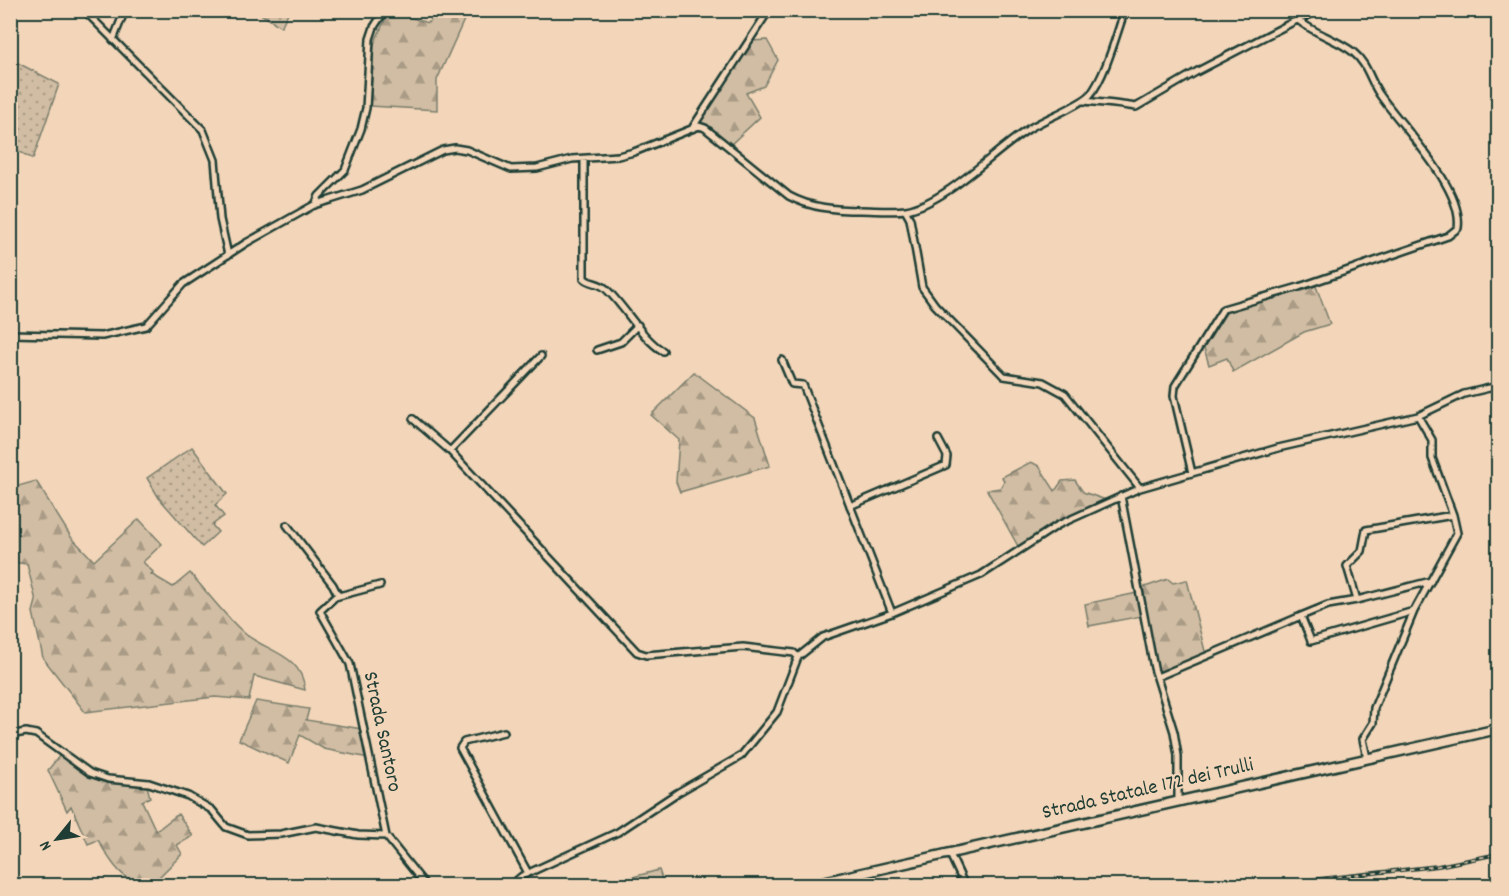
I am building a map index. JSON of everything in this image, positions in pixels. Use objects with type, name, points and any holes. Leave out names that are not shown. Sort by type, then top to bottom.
[{"type":"main road","name":"Strada Statale 172 dei Trulli","points":[[805,885],[1498,729]]},
{"type":"street","points":[[84,10],[202,130],[215,160],[220,219],[228,255]]},
{"type":"street","points":[[113,40],[125,10]]},
{"type":"street","points":[[315,205],[319,196],[345,170],[361,129],[366,108],[370,39],[374,27],[385,10]]},
{"type":"street","points":[[693,128],[769,10]]},
{"type":"street","points":[[10,334],[102,336],[146,326],[183,284],[228,255],[315,205],[362,190],[443,150],[455,148],[511,169],[537,168],[572,159],[634,152],[693,128],[705,128],[789,196],[802,203],[852,210],[905,210],[937,196],[958,183],[1012,140],[1047,117],[1084,101],[1096,87],[1125,10]]},
{"type":"street","points":[[1084,101],[1136,107],[1196,72],[1321,10]]},
{"type":"street","points":[[1192,473],[1174,396],[1175,386],[1223,309],[1299,287],[1448,236],[1458,228],[1459,220],[1452,199],[1434,164],[1382,97],[1360,59],[1298,20]]},
{"type":"street","points":[[584,159],[584,278],[602,286],[663,351]]},
{"type":"street","points":[[905,210],[910,219],[922,286],[935,305],[1004,376],[1043,382],[1065,394],[1140,488]]},
{"type":"street","points":[[597,350],[621,342],[638,325]]},
{"type":"street","points":[[450,451],[542,356]]},
{"type":"street","points":[[782,360],[792,384],[803,386],[892,614]]},
{"type":"street","points":[[510,885],[528,873],[618,832],[677,793],[741,756],[777,712],[798,657],[823,637],[892,614],[981,575],[1058,525],[1140,488],[1278,448],[1418,416],[1464,394],[1498,386]]},
{"type":"street","points":[[1367,758],[1364,739],[1373,723],[1374,708],[1414,611],[1457,533],[1454,515],[1432,458],[1432,440],[1418,416]]},
{"type":"street","points":[[412,419],[450,451],[557,568],[639,653],[646,655],[743,647],[794,653],[798,657]]},
{"type":"street","points":[[850,506],[946,465],[947,456],[938,439]]},
{"type":"street","points":[[1121,496],[1157,677],[1178,756],[1178,802]]},
{"type":"street","points":[[1357,600],[1347,566],[1362,551],[1366,530],[1454,515]]},
{"type":"street","points":[[287,525],[333,585],[338,595],[380,585]]},
{"type":"street","points":[[1157,677],[1328,605],[1431,581]]},
{"type":"street","name":"Strada Santoro","points":[[338,595],[325,603],[320,611],[350,664],[386,836],[426,885]]},
{"type":"street","points":[[1301,616],[1311,641],[1414,611]]},
{"type":"street","points":[[10,735],[26,732],[36,734],[90,773],[108,779],[149,783],[188,796],[212,810],[225,827],[248,835],[281,834],[316,827],[358,836],[386,836]]},
{"type":"street","points":[[504,732],[464,742],[459,748],[528,873]]},
{"type":"street","points":[[949,852],[965,885]]},
{"type":"green space","points":[[256,11],[289,11],[281,27]]},
{"type":"green space","points":[[389,11],[428,23],[438,11],[468,11],[437,80],[437,110],[370,106],[374,44]]},
{"type":"green space","points":[[767,40],[778,60],[764,86],[746,93],[760,117],[731,144],[702,125],[701,121],[752,41]]},
{"type":"green space","points":[[10,59],[59,84],[33,159],[11,147]]},
{"type":"green space","points":[[1316,286],[1330,324],[1304,332],[1233,372],[1227,358],[1209,365],[1204,348],[1226,313],[1234,308]]},
{"type":"green space","points":[[694,372],[755,418],[770,466],[680,492],[676,482],[679,440],[651,415]]},
{"type":"green space","points":[[192,447],[227,494],[215,505],[224,516],[212,525],[218,532],[202,547],[159,498],[147,478]]},
{"type":"green space","points":[[1031,462],[1039,466],[1055,491],[1062,481],[1075,480],[1083,492],[1106,500],[1019,548],[987,490],[1000,488],[1004,481],[1002,477]]},
{"type":"green space","points":[[36,481],[71,537],[94,561],[139,519],[162,544],[143,562],[153,572],[151,574],[173,587],[190,573],[243,632],[290,661],[297,668],[305,690],[254,676],[249,700],[215,697],[85,712],[43,658],[33,612],[36,601],[27,564],[11,562],[11,488]]},
{"type":"green space","points":[[1168,579],[1173,583],[1187,580],[1206,655],[1158,673],[1141,616],[1089,626],[1085,604],[1137,593],[1142,588]]},
{"type":"green space","points":[[256,701],[309,709],[306,720],[362,729],[369,758],[324,749],[300,735],[289,763],[239,740]]},
{"type":"green space","points":[[60,755],[103,782],[147,786],[150,797],[142,801],[156,831],[178,814],[193,836],[177,845],[182,854],[151,885],[141,884],[126,877],[113,864],[98,840],[88,844],[71,806],[67,811],[48,770]]},
{"type":"green space","points":[[659,870],[664,885],[603,885]]},
{"type":"railway","points":[[1257,886],[1438,866],[1498,854]]}]
